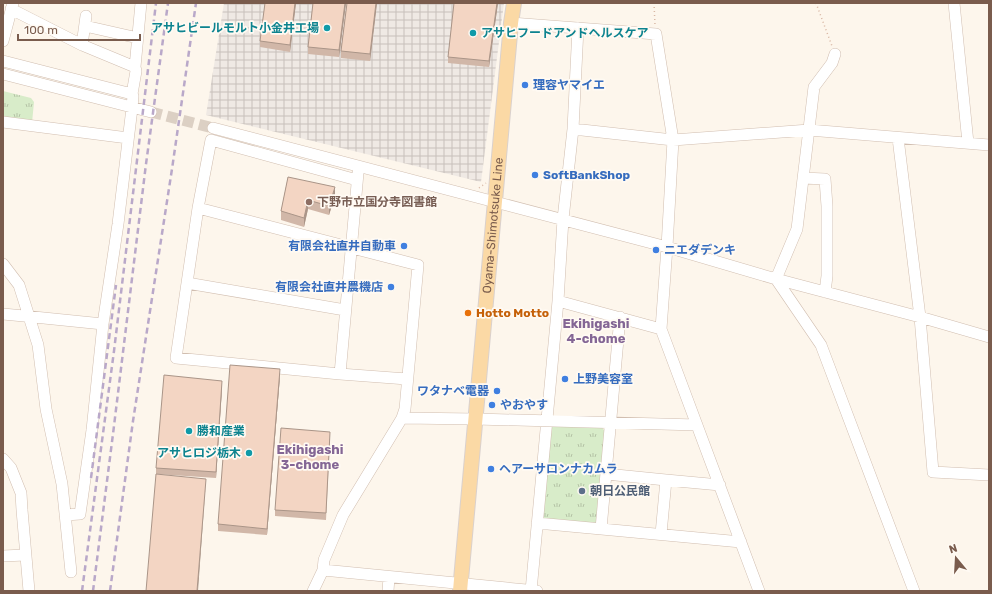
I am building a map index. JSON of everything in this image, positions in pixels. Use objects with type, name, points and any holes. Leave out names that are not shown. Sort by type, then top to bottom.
[{"type":"main road","name":"Oyama-Shimotsuke Line","points":[[460,587],[514,3]]},
{"type":"street","points":[[65,515],[80,514],[92,430],[132,108],[141,3]]},
{"type":"street","points":[[954,3],[968,143]]},
{"type":"street","points":[[3,41],[12,6],[82,45],[135,67]]},
{"type":"street","points":[[82,45],[85,21],[138,38]]},
{"type":"street","points":[[511,23],[656,34],[673,140],[668,247],[661,329],[759,591]]},
{"type":"street","points":[[323,570],[460,587],[533,591],[558,301],[563,219],[573,128],[578,28]]},
{"type":"street","points":[[776,279],[796,228],[814,87],[832,64],[835,54]]},
{"type":"street","points":[[3,61],[132,94]]},
{"type":"street","points":[[3,74],[151,112]]},
{"type":"street","points":[[3,122],[128,138]]},
{"type":"street","points":[[213,128],[668,247],[776,279],[989,337]]},
{"type":"street","points":[[573,128],[673,140],[809,130],[989,145]]},
{"type":"street","points":[[898,138],[920,317],[933,472],[989,475]]},
{"type":"street","points":[[357,180],[211,140],[198,208],[176,358],[407,379]]},
{"type":"street","points":[[340,374],[358,166]]},
{"type":"street","points":[[803,178],[825,179],[827,206],[827,276],[825,292]]},
{"type":"street","points":[[198,208],[418,265],[405,409],[402,418],[343,515],[324,560],[323,570],[313,591]]},
{"type":"street","points":[[3,264],[19,285],[38,345],[46,409],[62,484],[71,572]]},
{"type":"street","points":[[776,279],[822,346],[914,591]]},
{"type":"street","points":[[187,283],[345,310]]},
{"type":"street","points":[[558,301],[661,329]]},
{"type":"street","points":[[3,314],[104,324]]},
{"type":"street","points":[[601,529],[620,317]]},
{"type":"street","points":[[402,418],[476,418],[697,425]]},
{"type":"street","points":[[3,460],[11,468],[21,493],[29,591]]},
{"type":"street","points":[[606,474],[720,485]]},
{"type":"street","points":[[661,534],[666,480]]},
{"type":"street","points":[[538,523],[741,542]]},
{"type":"street","points":[[3,556],[25,555]]},
{"type":"street","points":[[388,591],[389,577]]},
{"type":"path","points":[[654,3],[656,34]]},
{"type":"path","points":[[816,3],[835,54]]},
{"type":"shaded area","points":[[224,3],[504,3],[481,182],[206,115]]},
{"type":"green space","points":[[3,91],[31,98],[34,102],[32,123],[3,120]]},
{"type":"green space","points":[[555,425],[602,427],[605,432],[598,521],[594,524],[546,520],[541,515],[550,429]]},
{"type":"building","points":[[265,3],[295,3],[290,45],[260,41]]},
{"type":"building","name":"アサヒビールモルト小金井工場","points":[[313,3],[345,3],[339,50],[308,47]]},
{"type":"building","points":[[347,3],[376,3],[370,54],[341,51]]},
{"type":"building","name":"アサヒフードアンドヘルスケア","points":[[454,3],[497,3],[489,61],[448,57]]},
{"type":"building","name":"下野市立国分寺図書館","points":[[288,177],[335,187],[329,206],[308,200],[304,218],[281,211]]},
{"type":"building","name":"アサヒロジ栃木","points":[[230,365],[280,369],[267,529],[218,524]]},
{"type":"building","name":"勝和産業","points":[[164,375],[222,381],[216,472],[156,468]]},
{"type":"building","points":[[281,428],[330,432],[326,513],[275,510]]},
{"type":"building","points":[[156,474],[206,479],[197,591],[146,591]]},
{"type":"tunnel","points":[[151,112],[213,128]]},
{"type":"railway","points":[[82,591],[114,351],[156,3]]},
{"type":"railway","points":[[93,591],[146,164],[168,3]]},
{"type":"railway","points":[[110,591],[133,421],[196,3]]},
{"type":"railway","points":[[91,478],[116,285]]},
{"type":"place","name":"アサヒビールモルト小金井工場","points":[[327,28]]},
{"type":"place","name":"アサヒフードアンドヘルスケア","points":[[473,33]]},
{"type":"place","name":"理容ヤマイエ","points":[[525,85]]},
{"type":"place","name":"SoftBankShop","points":[[535,175]]},
{"type":"place","name":"下野市立国分寺図書館","points":[[309,202]]},
{"type":"place","name":"有限会社直井自動車","points":[[404,246]]},
{"type":"place","name":"ニエダデンキ","points":[[656,250]]},
{"type":"place","name":"有限会社直井農機店","points":[[391,287]]},
{"type":"place","name":"Hotto Motto","points":[[468,313]]},
{"type":"place","name":"上野美容室","points":[[565,379]]},
{"type":"place","name":"ワタナベ電器","points":[[497,391]]},
{"type":"place","name":"やおやす","points":[[492,405]]},
{"type":"place","name":"勝和産業","points":[[189,431]]},
{"type":"place","name":"アサヒロジ栃木","points":[[249,453]]},
{"type":"place","name":"ヘアーサロンナカムラ","points":[[491,469]]},
{"type":"place","name":"朝日公民館","points":[[582,491]]},
{"type":"district","name":"Ekihigashi 4-chome","points":[[596,330]]},
{"type":"district","name":"Ekihigashi 3-chome","points":[[310,456]]}]
